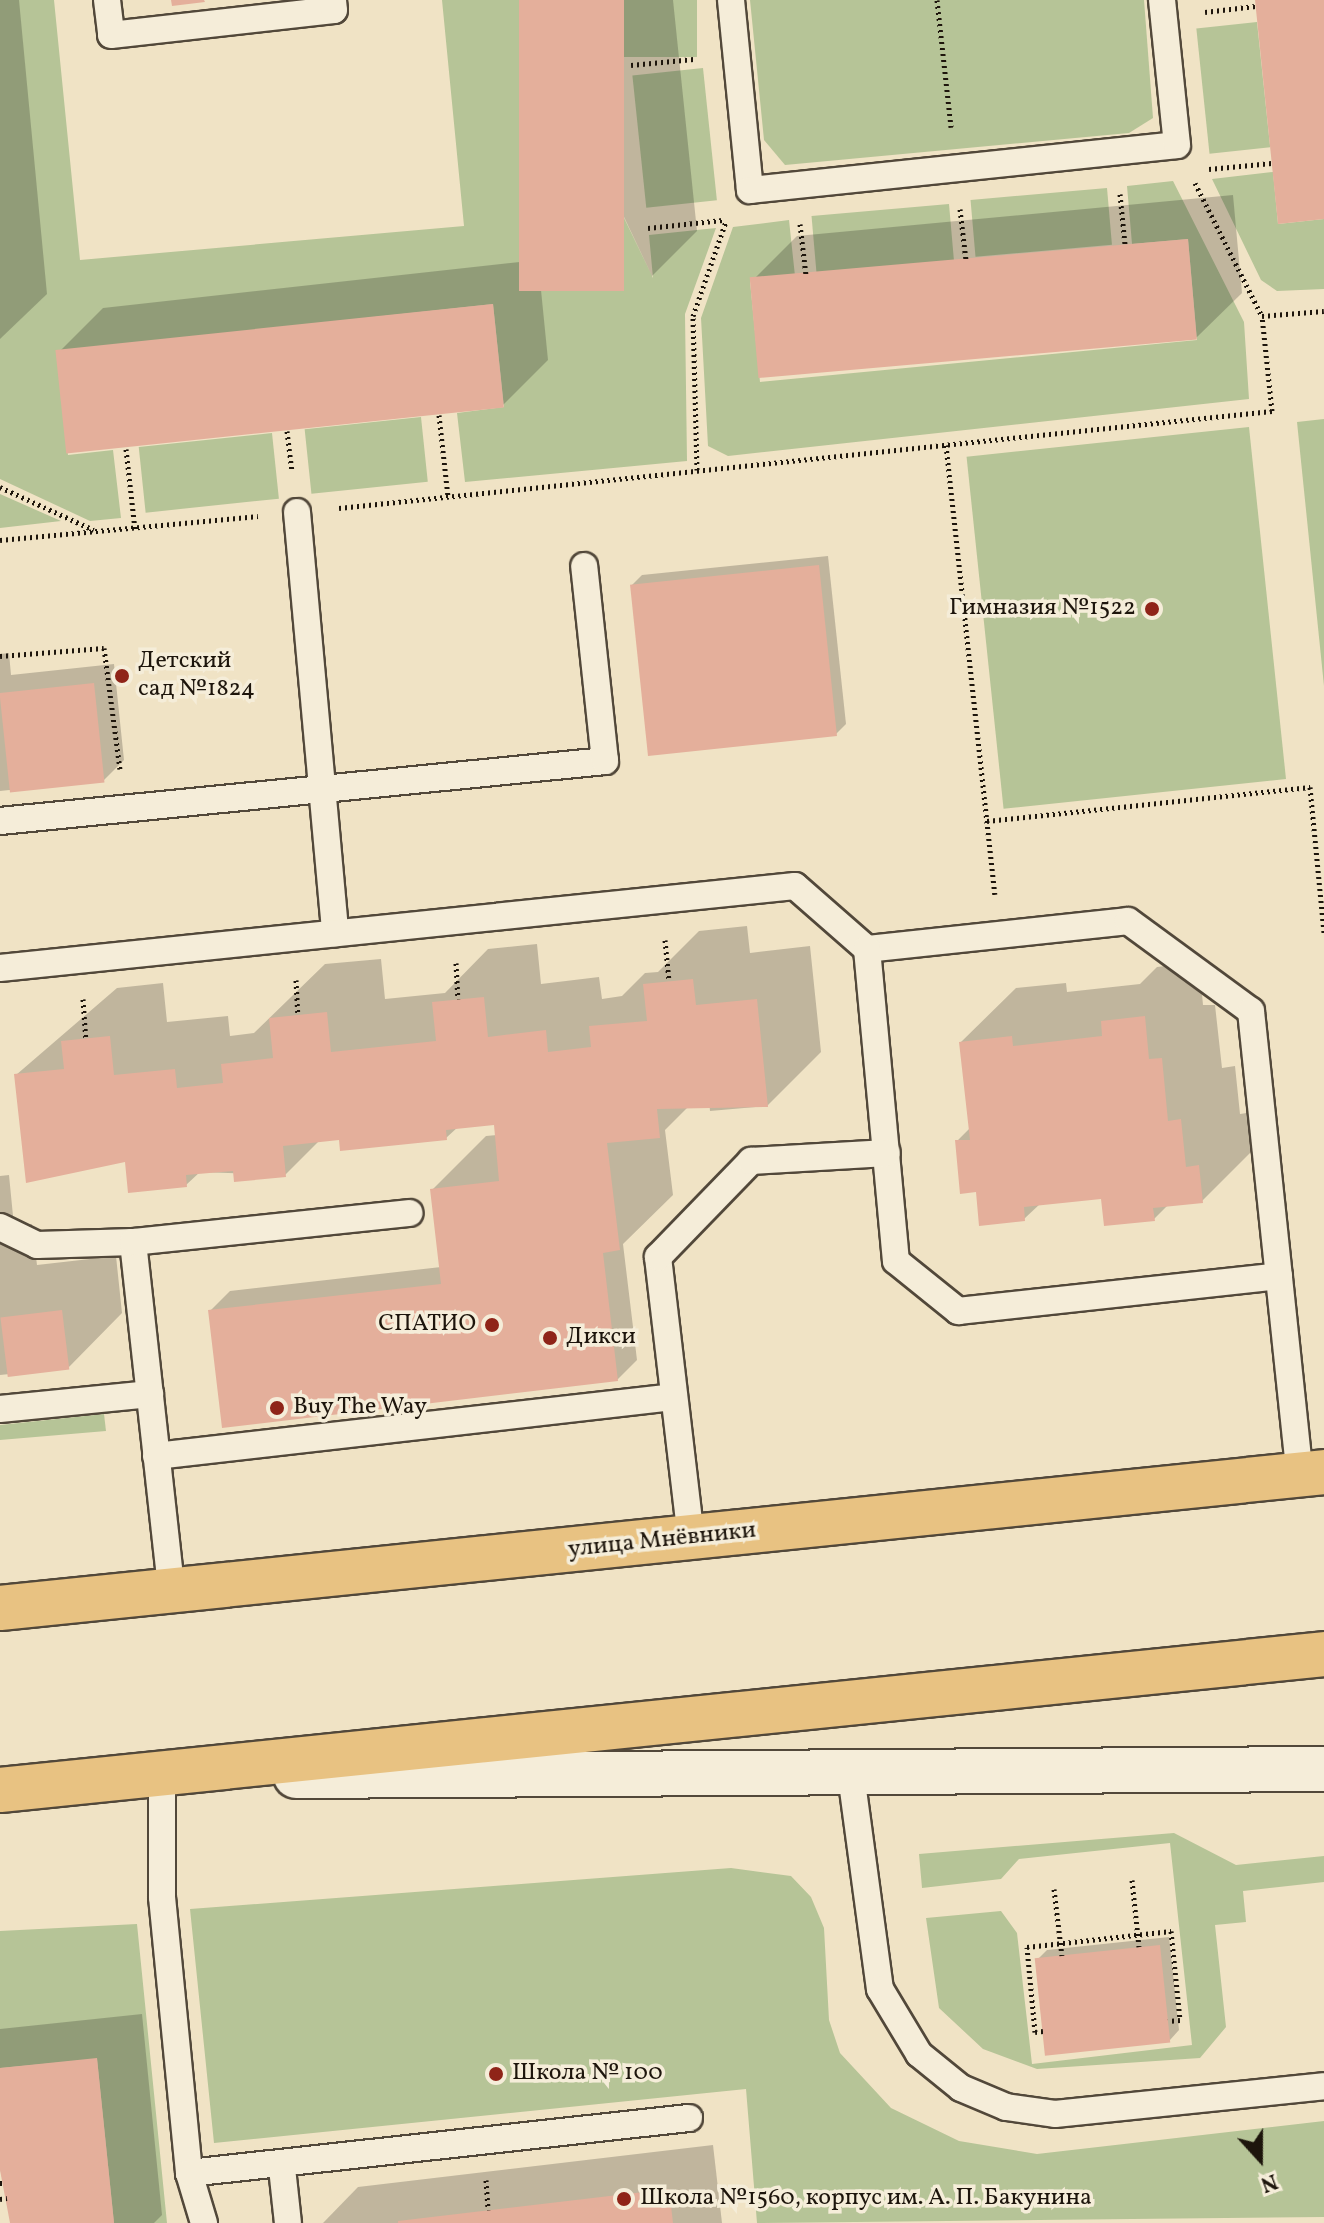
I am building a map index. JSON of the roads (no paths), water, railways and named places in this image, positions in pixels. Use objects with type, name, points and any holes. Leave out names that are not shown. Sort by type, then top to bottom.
[{"type":"main road","name":"улица Мнёвники","points":[[0,1608],[172,1594],[1312,1473]]},
{"type":"main road","points":[[0,1790],[162,1776],[1324,1654]]},
{"type":"main road","points":[[162,1776],[851,1775],[1324,1769]]},
{"type":"lane","points":[[107,0],[111,35],[334,10],[333,0]]},
{"type":"lane","points":[[731,0],[750,190],[1177,145],[1162,0]]},
{"type":"lane","points":[[297,512],[335,933]]},
{"type":"lane","points":[[0,821],[605,761],[584,566]]},
{"type":"lane","points":[[0,968],[795,886],[867,949],[896,1261],[958,1311],[1279,1276]]},
{"type":"lane","points":[[867,949],[1128,921],[1251,1011],[1279,1276],[1312,1473]]},
{"type":"lane","points":[[691,1538],[658,1257],[751,1161],[887,1153]]},
{"type":"lane","points":[[0,1227],[37,1245],[133,1242],[409,1213]]},
{"type":"lane","points":[[133,1242],[172,1594]]},
{"type":"lane","points":[[0,1409],[150,1394]]},
{"type":"lane","points":[[156,1456],[673,1397]]},
{"type":"lane","points":[[851,1775],[880,1989],[919,2054],[961,2088],[1006,2107],[1055,2114],[1324,2086]]},
{"type":"lane","points":[[162,1776],[162,1897],[189,2173],[204,2223]]},
{"type":"lane","points":[[189,2173],[282,2168],[689,2118]]},
{"type":"lane","points":[[282,2168],[288,2223]]},
{"type":"place","name":"Гимназия №1522","points":[[1152,609]]},
{"type":"place","name":"Детский сад №1824","points":[[122,676]]},
{"type":"place","name":"СПАТИО","points":[[492,1325]]},
{"type":"place","name":"Дикси","points":[[550,1338]]},
{"type":"place","name":"Buy The Way","points":[[277,1408]]},
{"type":"place","name":"Школа № 100","points":[[496,2074]]},
{"type":"place","name":"Школа №1560, корпус им. А. П. Бакунина","points":[[624,2199]]}]
